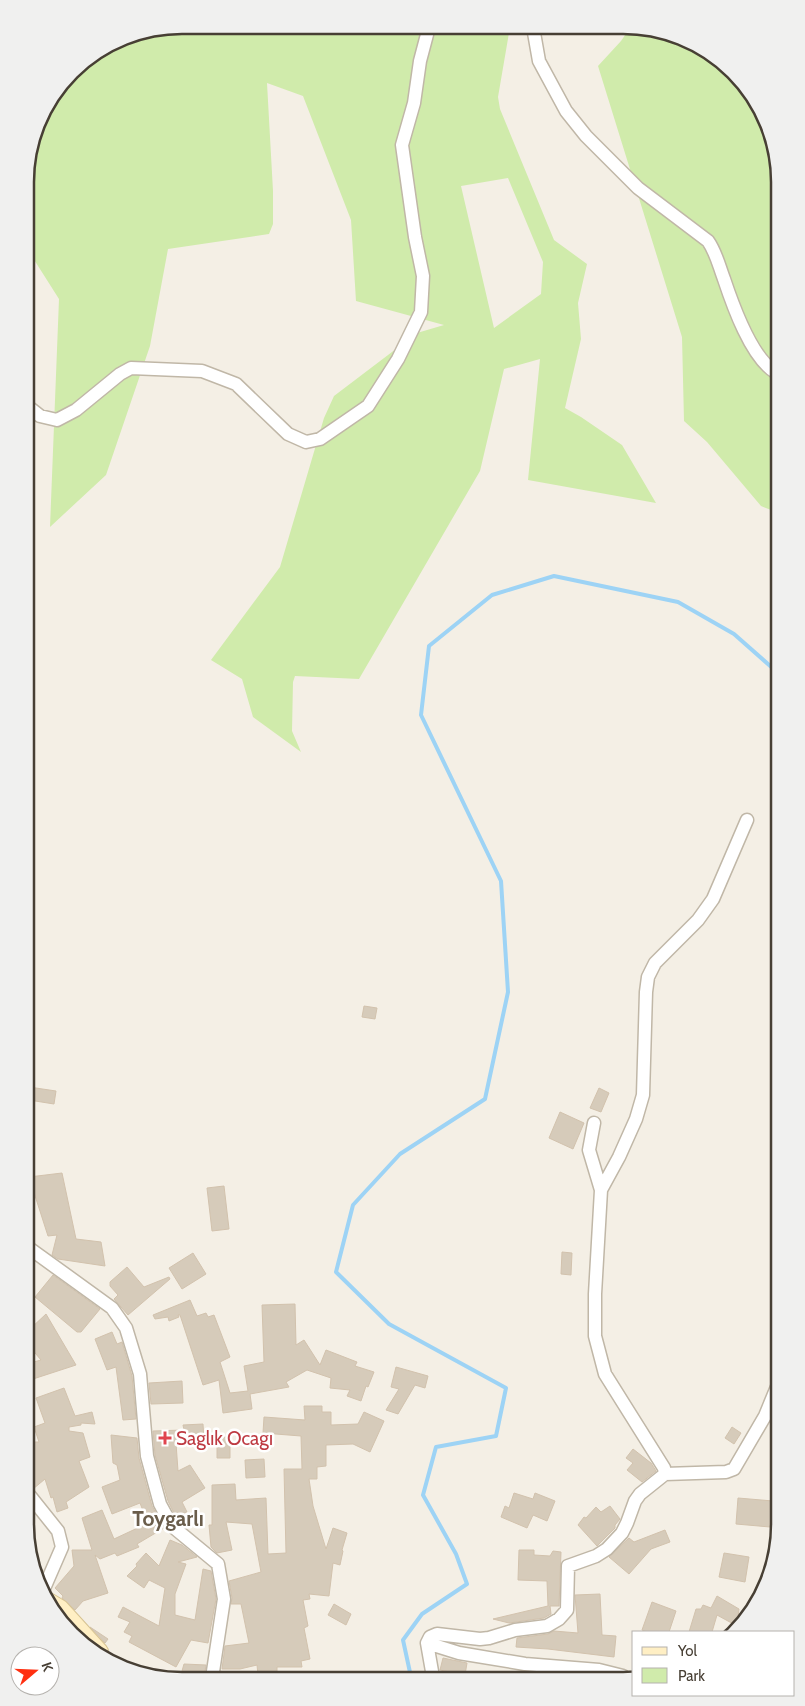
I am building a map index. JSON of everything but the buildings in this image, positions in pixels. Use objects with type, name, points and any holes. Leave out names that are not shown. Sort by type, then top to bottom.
[{"type":"street","points":[[34,411],[40,416],[57,420],[76,410],[120,374],[131,368],[202,371],[236,384],[288,434],[306,442],[320,439],[368,406],[398,359],[421,312],[423,276],[415,237],[402,145],[414,103],[420,61],[427,34]]},
{"type":"street","points":[[534,34],[539,61],[566,111],[586,136],[638,188],[708,240],[713,248],[730,296],[754,349],[771,369]]},
{"type":"street","points":[[601,1190],[636,1119],[643,1095],[648,977],[655,964],[698,920],[713,899],[747,820]]},
{"type":"street","points":[[594,1123],[590,1150],[601,1190],[595,1294],[595,1336],[605,1374],[664,1468],[664,1474]]},
{"type":"street","points":[[34,1252],[112,1308],[126,1328],[140,1374],[147,1456],[160,1504],[172,1526],[218,1564],[224,1600],[213,1672]]},
{"type":"street","points":[[432,1672],[427,1643],[430,1637],[437,1634],[480,1639],[490,1638],[515,1630],[547,1626],[559,1619],[567,1610],[568,1566],[607,1550],[622,1533],[635,1501],[640,1494],[664,1474],[726,1472],[734,1469],[765,1416],[771,1401]]},
{"type":"street","points":[[34,1501],[58,1531],[62,1547],[46,1583]]},
{"type":"street","points":[[63,1613],[82,1633]]},
{"type":"street","points":[[427,1643],[459,1653],[525,1664],[607,1672]]},
{"type":"green space","points":[[172,34],[509,34],[498,97],[500,109],[554,240],[587,264],[578,303],[581,339],[565,408],[622,445],[656,503],[528,480],[540,359],[504,369],[480,471],[359,679],[295,676],[293,682],[292,731],[301,752],[253,717],[242,679],[211,660],[280,567],[324,418],[334,396],[417,333],[444,325],[356,301],[351,220],[303,96],[267,83],[273,191],[273,224],[269,234],[168,249],[150,346],[106,475],[50,527],[59,299],[34,260],[35,162],[39,143],[49,116],[64,91],[91,64],[107,54],[134,42]],"holes":[[[508,178],[543,262],[541,294],[494,328],[461,186]]]},
{"type":"green space","points":[[626,34],[653,37],[689,49],[706,59],[721,70],[741,91],[760,125],[766,143],[771,181],[771,510],[761,506],[707,442],[684,421],[682,337],[598,66]]},
{"type":"waterway","points":[[410,1672],[403,1640],[422,1614],[467,1584],[456,1554],[423,1495],[436,1447],[496,1436],[506,1388],[389,1324],[336,1272],[353,1205],[400,1154],[485,1099],[508,992],[501,881],[421,715],[429,646],[492,595],[554,576],[678,602],[734,634],[771,667]]},
{"type":"place","name":"Saglık Ocagı","points":[[165,1438]]},
{"type":"district","name":"Toygarlı","points":[[168,1519]]}]
